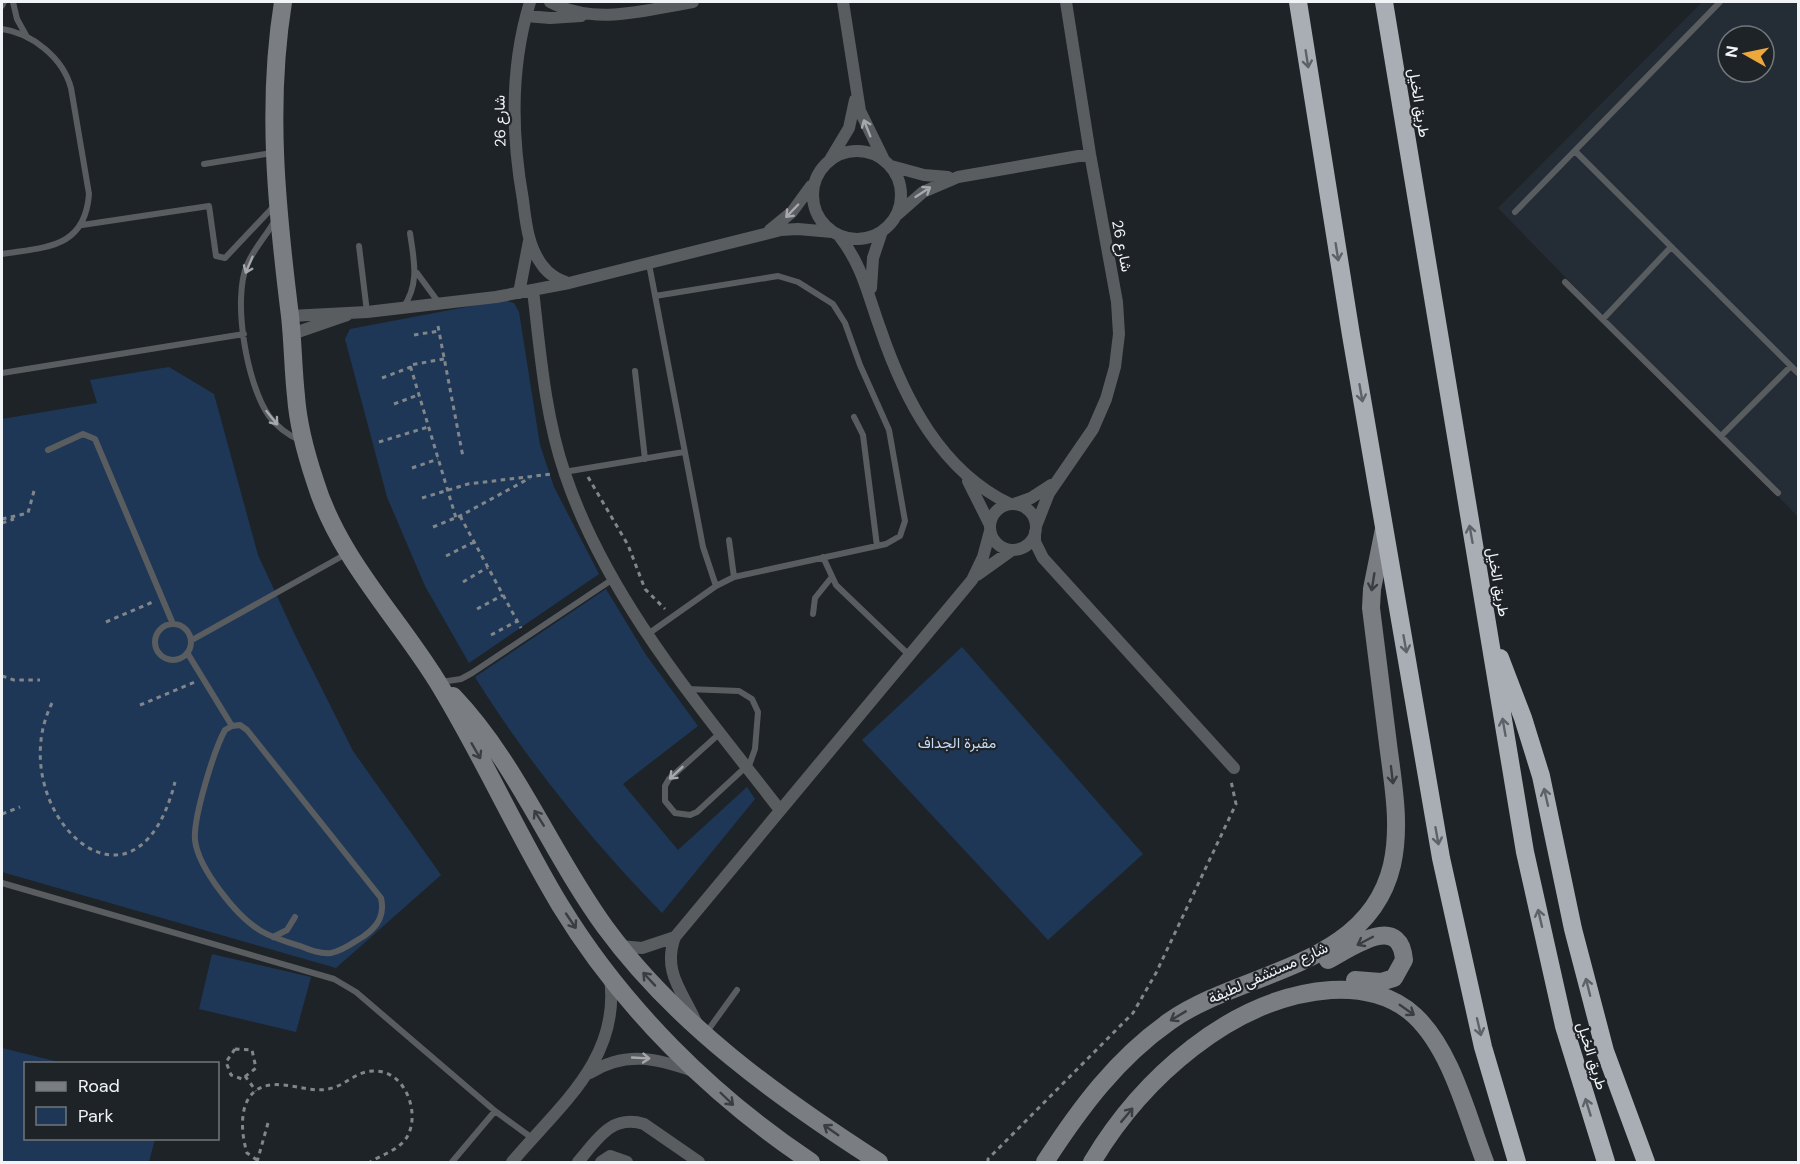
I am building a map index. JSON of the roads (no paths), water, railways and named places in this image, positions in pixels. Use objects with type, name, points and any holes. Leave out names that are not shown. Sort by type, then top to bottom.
[{"type":"highway","points":[[1298,2],[1349,324],[1441,858],[1483,1047],[1517,1162]]},
{"type":"highway","name":"طريق الخيل","points":[[1384,2],[1527,864],[1564,1026],[1606,1162]]},
{"type":"highway","points":[[1488,633],[1513,690],[1533,747],[1594,1011],[1618,1091],[1646,1162]]},
{"type":"street","points":[[283,2],[275,65],[274,153],[296,400],[304,442],[316,485],[349,552],[379,601],[437,682],[503,796],[541,872],[609,977],[665,1040],[737,1109],[811,1162]]},
{"type":"street","name":"شارع 26","points":[[530,2],[517,59],[514,111],[516,153],[529,240],[543,267],[555,277],[569,283]]},
{"type":"street","points":[[550,2],[585,15]]},
{"type":"street","points":[[526,16],[562,18],[618,14],[693,2]]},
{"type":"street","points":[[843,2],[856,93],[866,128],[901,191],[895,218]]},
{"type":"street","name":"شارع 26","points":[[1012,504],[1039,493],[1055,482],[1076,457],[1098,419],[1115,367],[1119,334],[1117,302],[1090,154],[1066,2]]},
{"type":"street","points":[[764,234],[792,212],[830,159],[849,128],[856,93]]},
{"type":"street","points":[[830,159],[857,150],[876,155],[887,163],[924,175],[958,177],[1090,154]]},
{"type":"street","points":[[291,325],[351,314],[519,293],[649,264],[764,234],[798,229],[866,239],[882,231],[923,192],[958,177]]},
{"type":"street","points":[[813,183],[815,211],[859,266],[889,354],[915,407],[947,456],[966,477],[1000,547],[1015,550],[1050,565]]},
{"type":"street","points":[[871,301],[871,272],[882,231]]},
{"type":"street","name":"شارع 26","points":[[519,293],[529,240]]},
{"type":"street","points":[[533,290],[545,382],[564,472],[576,505],[648,634],[685,689],[780,810]]},
{"type":"street","points":[[291,325],[351,314]]},
{"type":"street","points":[[966,477],[1012,504],[1026,508],[1036,529],[1038,550],[1231,765]]},
{"type":"street","name":"شارع 26","points":[[1036,529],[1055,482]]},
{"type":"street","points":[[702,1030],[672,977],[669,957],[675,937],[972,580],[984,556],[994,514],[1012,504]]},
{"type":"street","name":"شارع مستشفى لطيفة","points":[[1045,1162],[1114,1068],[1142,1042],[1205,1000],[1330,948],[1353,930],[1383,890],[1392,866],[1396,804],[1371,608],[1373,579],[1384,524]]},
{"type":"street","points":[[972,580],[1029,543],[1036,529]]},
{"type":"street","points":[[437,682],[473,719],[543,824],[592,907],[620,945],[668,999],[702,1030],[798,1107],[879,1162]]},
{"type":"street","points":[[1276,972],[1295,972],[1313,966],[1377,935],[1391,937],[1404,953],[1403,967],[1388,981],[1338,980],[1290,996]]},
{"type":"street","points":[[620,945],[642,948],[675,937]]},
{"type":"street","points":[[512,1162],[586,1075],[598,1057],[609,1028],[612,997],[609,977]]},
{"type":"street","name":"شارع مستشفى لطيفة","points":[[1092,1162],[1141,1098],[1194,1048],[1230,1023],[1290,996],[1348,989],[1383,997],[1413,1014],[1430,1031],[1443,1051],[1485,1162]]},
{"type":"street","points":[[586,1075],[620,1059],[638,1057],[656,1059],[700,1073]]},
{"type":"street","points":[[578,1162],[612,1125],[633,1120],[644,1124],[699,1162]]},
{"type":"street","points":[[601,1162],[610,1156],[627,1162]]},
{"type":"lane","points":[[2,6],[4,2]]},
{"type":"lane","points":[[13,2],[17,19],[27,38]]},
{"type":"lane","points":[[1515,212],[1720,2]]},
{"type":"lane","points":[[2,29],[27,38],[54,57],[69,79],[89,194],[88,210],[82,225],[71,237],[57,244],[2,254]]},
{"type":"lane","points":[[1575,151],[1798,373]]},
{"type":"lane","points":[[204,165],[274,153]]},
{"type":"lane","points":[[82,225],[209,206],[216,256],[225,258],[278,209]]},
{"type":"lane","points":[[278,209],[247,265],[242,289],[244,334],[249,366],[261,403],[269,417],[286,434],[304,442]]},
{"type":"lane","points":[[403,308],[412,291],[416,272],[410,233]]},
{"type":"lane","points":[[359,246],[367,312]]},
{"type":"lane","points":[[1603,319],[1671,247]]},
{"type":"lane","points":[[649,264],[706,560],[716,586]]},
{"type":"lane","points":[[416,272],[440,304]]},
{"type":"lane","points":[[648,634],[716,586],[734,577],[877,546],[900,536],[905,521],[892,443],[845,323],[833,304],[798,282],[778,276],[655,296]]},
{"type":"lane","points":[[1565,282],[1778,493]]},
{"type":"lane","points":[[2,374],[244,334]]},
{"type":"lane","points":[[1721,436],[1791,366]]},
{"type":"lane","points":[[635,372],[645,459]]},
{"type":"lane","points":[[854,417],[863,435],[877,546]]},
{"type":"lane","points":[[48,450],[83,434],[95,439],[172,624]]},
{"type":"lane","points":[[564,472],[684,452]]},
{"type":"lane","points":[[729,540],[734,577]]},
{"type":"lane","points":[[192,640],[181,625],[172,624],[157,633],[155,641],[157,650],[163,657],[171,660],[180,659],[188,654],[192,640],[349,552]]},
{"type":"lane","points":[[823,557],[831,578],[842,592],[909,655]]},
{"type":"lane","points":[[437,682],[449,682],[472,673],[615,578]]},
{"type":"lane","points":[[813,614],[815,598],[831,578]]},
{"type":"lane","points":[[188,654],[231,726]]},
{"type":"lane","points":[[685,689],[739,691],[752,699],[758,712],[755,749],[745,767],[697,812],[682,815],[669,808],[664,793],[669,779],[719,734]]},
{"type":"lane","points":[[240,725],[248,730],[377,891],[383,906],[382,914],[374,928],[338,951],[316,952],[273,937],[245,918],[212,879],[201,860],[195,839],[202,799],[221,737],[231,726],[240,725]]},
{"type":"lane","points":[[2,883],[334,979],[356,992],[495,1111],[532,1138]]},
{"type":"lane","points":[[273,937],[287,930],[295,917]]},
{"type":"lane","points":[[702,1030],[737,990]]},
{"type":"lane","points":[[452,1162],[495,1111]]},
{"type":"park label","name":"مقبرة الجداف","points":[[957,743]]}]
